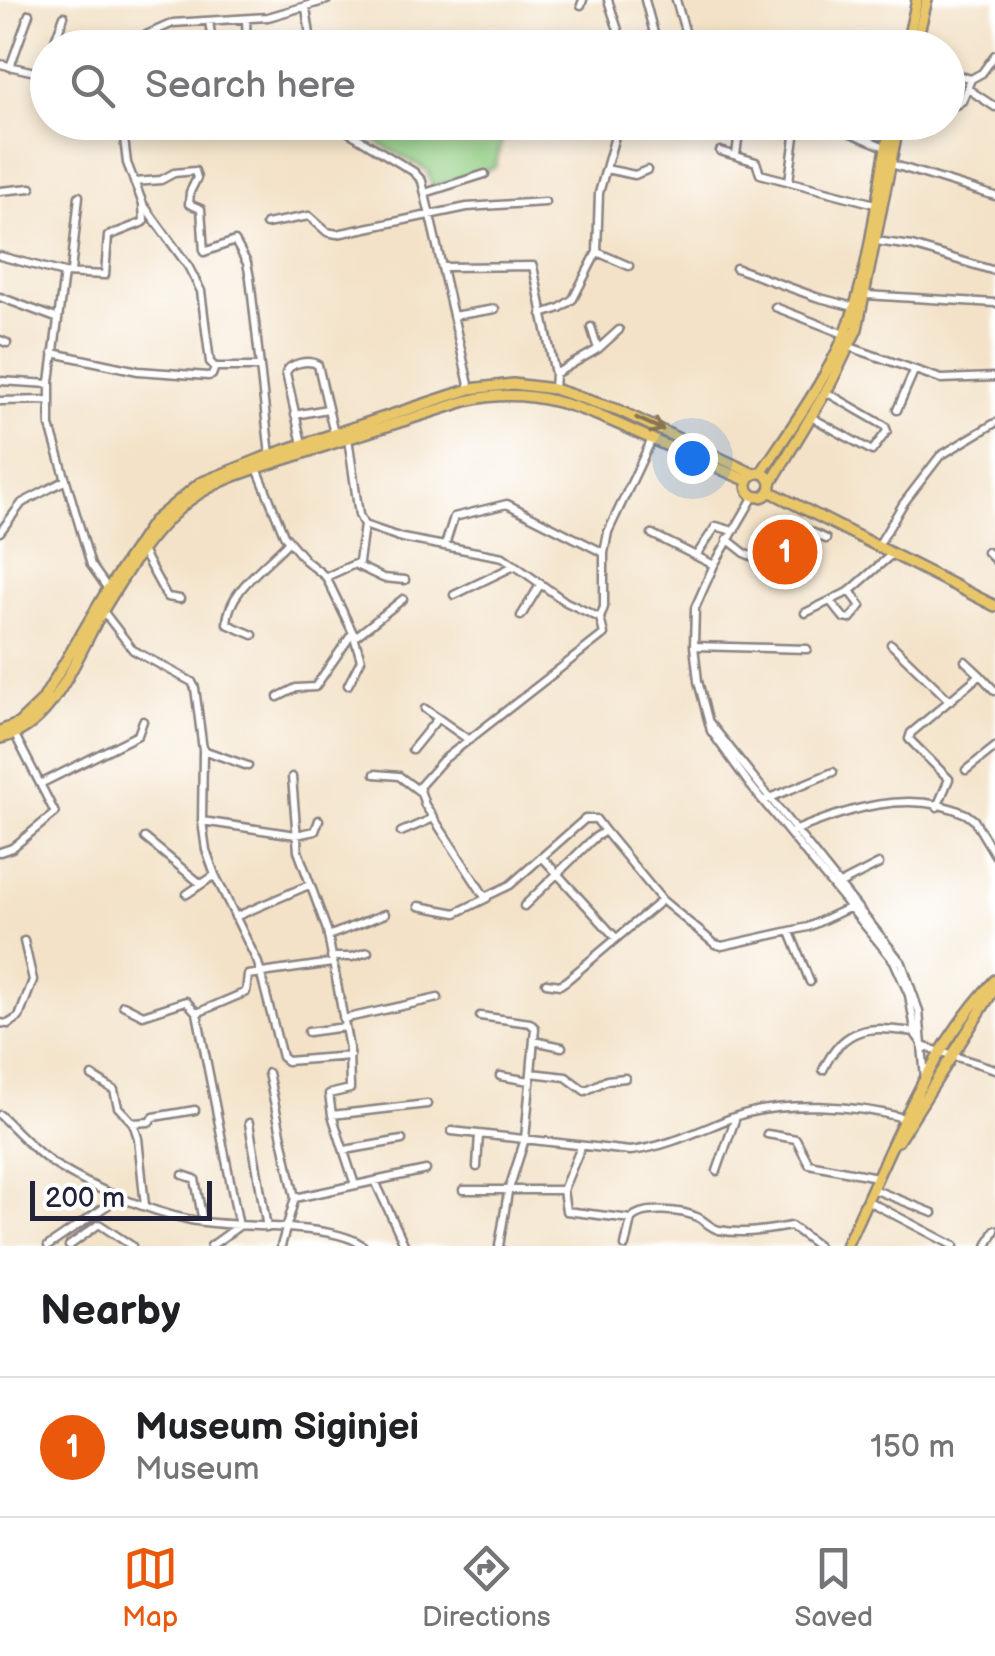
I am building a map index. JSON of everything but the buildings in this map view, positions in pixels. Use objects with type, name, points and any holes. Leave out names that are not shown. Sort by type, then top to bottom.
[{"type":"main road","points":[[910,30],[917,0]]},
{"type":"main road","points":[[920,30],[927,0]]},
{"type":"main road","points":[[887,140],[854,306],[844,334],[835,366],[826,392],[770,487],[762,496],[754,496],[748,490],[754,476],[835,366],[850,348],[866,295],[896,140]]},
{"type":"main road","points":[[0,735],[42,701],[142,538],[167,509],[200,483],[270,455],[390,420],[470,390],[513,384],[554,389],[618,410],[754,476],[892,554],[995,606]]},
{"type":"main road","points":[[405,415],[484,397],[524,394],[570,402],[652,439],[754,476]]},
{"type":"main road","points":[[0,735],[16,735],[27,728],[52,700],[142,552],[160,528],[197,494],[390,420]]},
{"type":"main road","points":[[947,1054],[974,1004],[995,980]]},
{"type":"main road","points":[[846,1246],[905,1118],[995,988]]},
{"type":"main road","points":[[896,1142],[905,1133],[926,1086]]},
{"type":"street","points":[[157,30],[173,23],[246,19],[306,8],[326,0]]},
{"type":"street","points":[[608,0],[618,30]]},
{"type":"street","points":[[645,0],[653,30]]},
{"type":"street","points":[[676,0],[685,30]]},
{"type":"street","points":[[306,8],[309,30]]},
{"type":"street","points":[[10,67],[29,14]]},
{"type":"street","points":[[59,30],[64,16]]},
{"type":"street","points":[[246,19],[246,30]]},
{"type":"street","points":[[209,22],[210,30]]},
{"type":"street","points":[[965,93],[971,79],[982,73],[995,56]]},
{"type":"street","points":[[0,64],[30,72]]},
{"type":"street","points":[[965,77],[971,79]]},
{"type":"street","points":[[968,89],[995,107]]},
{"type":"street","points":[[123,140],[143,204],[197,281],[210,362],[216,367],[260,367]]},
{"type":"street","points":[[362,140],[422,180],[470,390]]},
{"type":"street","points":[[542,314],[573,299],[597,252],[599,193],[615,140]]},
{"type":"street","points":[[736,155],[739,140]]},
{"type":"street","points":[[789,181],[795,140]]},
{"type":"street","points":[[868,140],[886,147]]},
{"type":"street","points":[[720,152],[756,162],[760,174],[876,204]]},
{"type":"street","points":[[891,164],[995,196]]},
{"type":"street","points":[[606,169],[635,175],[647,170]]},
{"type":"street","points":[[134,182],[195,171],[197,178],[189,204],[201,209],[204,252],[235,241],[247,263],[270,455]]},
{"type":"street","points":[[426,192],[485,174]]},
{"type":"street","points":[[0,191],[31,188]]},
{"type":"street","points":[[79,196],[56,318],[48,400],[50,426],[91,564],[108,589]]},
{"type":"street","points":[[266,224],[309,216],[327,232],[337,234],[431,213],[545,202]]},
{"type":"street","points":[[0,256],[67,272],[101,275],[108,272],[108,236],[141,224],[145,220],[143,204]]},
{"type":"street","points":[[876,241],[912,246],[995,271]]},
{"type":"street","points":[[597,252],[628,266]]},
{"type":"street","points":[[442,268],[532,265],[556,374],[554,389]]},
{"type":"street","points":[[736,268],[816,297],[854,306]]},
{"type":"street","points":[[866,295],[995,304]]},
{"type":"street","points":[[0,296],[56,318]]},
{"type":"street","points":[[775,308],[844,334]]},
{"type":"street","points":[[453,316],[495,310]]},
{"type":"street","points":[[592,327],[598,348]]},
{"type":"street","points":[[556,374],[619,330]]},
{"type":"street","points":[[850,348],[914,372],[956,380],[995,377]]},
{"type":"street","points":[[53,353],[164,375],[208,376],[216,367]]},
{"type":"street","points":[[302,444],[286,370],[309,361],[318,365],[321,372],[334,434]]},
{"type":"street","points":[[897,410],[914,372]]},
{"type":"street","points":[[0,381],[50,384]]},
{"type":"street","points":[[810,416],[875,450],[886,432],[885,426],[826,392]]},
{"type":"street","points":[[0,401],[48,400]]},
{"type":"street","points":[[295,415],[328,409]]},
{"type":"street","points":[[878,546],[903,504],[940,456],[995,423]]},
{"type":"street","points":[[326,576],[360,560],[364,525],[359,515],[348,438]]},
{"type":"street","points":[[600,618],[604,607],[604,553],[610,526],[652,439]]},
{"type":"street","points":[[257,468],[288,542],[326,576],[354,636],[361,660],[348,685]]},
{"type":"street","points":[[0,532],[22,503],[66,480]]},
{"type":"street","points":[[754,496],[727,539],[695,608],[698,681],[709,722],[714,739],[904,969],[918,1006],[926,1086]]},
{"type":"street","points":[[445,545],[454,516],[507,504],[604,553]]},
{"type":"street","points":[[727,539],[756,558],[780,523],[787,520],[826,539]]},
{"type":"street","points":[[696,556],[716,526],[720,524],[733,531]]},
{"type":"street","points":[[364,525],[402,538],[496,555],[600,618],[606,631],[443,760],[419,791]]},
{"type":"street","points":[[652,534],[714,564]]},
{"type":"street","points":[[254,636],[227,624],[227,615],[245,585],[288,542]]},
{"type":"street","points":[[142,552],[167,598],[180,599]]},
{"type":"street","points":[[987,552],[995,560]]},
{"type":"street","points":[[806,614],[850,591],[892,554]]},
{"type":"street","points":[[355,565],[383,578],[405,580]]},
{"type":"street","points":[[454,595],[514,566]]},
{"type":"street","points":[[521,616],[540,585]]},
{"type":"street","points":[[831,602],[844,618],[850,618],[861,606],[850,591]]},
{"type":"street","points":[[278,697],[296,688],[315,687],[354,636],[403,598]]},
{"type":"street","points":[[103,611],[133,650],[192,682],[203,750],[202,822],[215,875],[261,972],[283,1059],[350,1056]]},
{"type":"street","points":[[891,644],[950,701]]},
{"type":"street","points":[[694,646],[806,650]]},
{"type":"street","points":[[965,662],[995,691]]},
{"type":"street","points":[[937,806],[950,779],[909,740],[911,733],[980,675]]},
{"type":"street","points":[[425,709],[469,740]]},
{"type":"street","points":[[412,750],[438,718]]},
{"type":"street","points":[[42,783],[138,735],[142,721]]},
{"type":"street","points":[[0,852],[12,848],[55,813],[16,735]]},
{"type":"street","points":[[966,770],[995,748]]},
{"type":"street","points":[[203,750],[248,766]]},
{"type":"street","points":[[766,800],[833,772]]},
{"type":"street","points":[[376,774],[400,776],[419,791],[478,890],[489,897]]},
{"type":"street","points":[[292,776],[298,851],[328,936],[350,1056],[350,1089],[328,1094],[355,1185]]},
{"type":"street","points":[[792,832],[878,803],[937,806],[958,810],[974,820],[995,854]]},
{"type":"street","points":[[401,832],[434,818]]},
{"type":"street","points":[[418,906],[456,913],[489,897],[510,884],[587,818],[596,819],[662,900],[717,945],[790,932],[824,922],[854,906]]},
{"type":"street","points":[[202,822],[296,835],[315,831],[320,820]]},
{"type":"street","points":[[524,906],[606,830]]},
{"type":"street","points":[[792,832],[840,884],[897,966],[921,1044],[995,1068]]},
{"type":"street","points":[[145,838],[201,884]]},
{"type":"street","points":[[542,857],[615,937]]},
{"type":"street","points":[[840,884],[879,864]]},
{"type":"street","points":[[187,894],[215,875]]},
{"type":"street","points":[[235,917],[310,885]]},
{"type":"street","points":[[546,983],[560,985],[566,981],[662,900]]},
{"type":"street","points":[[328,936],[385,914]]},
{"type":"street","points":[[790,932],[810,982]]},
{"type":"street","points":[[0,1024],[8,1024],[18,1016],[33,980],[24,941]]},
{"type":"street","points":[[197,1013],[244,993],[247,976],[368,952]]},
{"type":"street","points":[[308,1032],[438,998]]},
{"type":"street","points":[[123,1005],[143,1015],[186,1000],[197,1013],[239,1226]]},
{"type":"street","points":[[480,1016],[533,1024],[524,1139],[508,1192],[498,1246]]},
{"type":"street","points":[[823,1070],[830,1055],[856,1032],[876,1028],[916,1032]]},
{"type":"street","points":[[534,1040],[562,1047]]},
{"type":"street","points":[[268,1073],[295,1198],[281,1246]]},
{"type":"street","points":[[92,1076],[114,1090],[120,1110],[133,1123],[144,1182],[144,1206]]},
{"type":"street","points":[[500,1076],[566,1077],[585,1090],[607,1080],[624,1078]]},
{"type":"street","points":[[332,1115],[427,1104]]},
{"type":"street","points":[[452,1131],[580,1147],[642,1150],[736,1116],[798,1107],[874,1111],[905,1118]]},
{"type":"street","points":[[133,1123],[195,1110]]},
{"type":"street","points":[[0,1114],[58,1166],[144,1206],[203,1222],[344,1235],[363,1246]]},
{"type":"street","points":[[716,1172],[736,1116]]},
{"type":"street","points":[[249,1123],[267,1228]]},
{"type":"street","points":[[477,1166],[479,1134]]},
{"type":"street","points":[[767,1134],[796,1139],[809,1164],[879,1177]]},
{"type":"street","points":[[344,1150],[402,1140]]},
{"type":"street","points":[[580,1147],[563,1190],[565,1210],[631,1219],[643,1211],[694,1216],[716,1230],[762,1231],[791,1226],[818,1246]]},
{"type":"street","points":[[295,1198],[426,1170]]},
{"type":"street","points":[[183,1175],[195,1179],[203,1222]]},
{"type":"street","points":[[375,1181],[405,1246]]},
{"type":"street","points":[[874,1188],[933,1213]]},
{"type":"street","points":[[463,1190],[563,1190]]},
{"type":"street","points":[[48,1246],[121,1196]]},
{"type":"street","points":[[868,1201],[954,1246]]},
{"type":"street","points":[[625,1246],[631,1219]]},
{"type":"street","points":[[69,1246],[99,1224],[132,1246]]},
{"type":"street","points":[[211,1246],[239,1226]]},
{"type":"street","points":[[987,1246],[995,1230]]},
{"type":"green space","points":[[373,140],[502,140],[495,167],[432,187],[427,170]]},
{"type":"place","name":"Museum Siginjei","points":[[785,552]]}]
